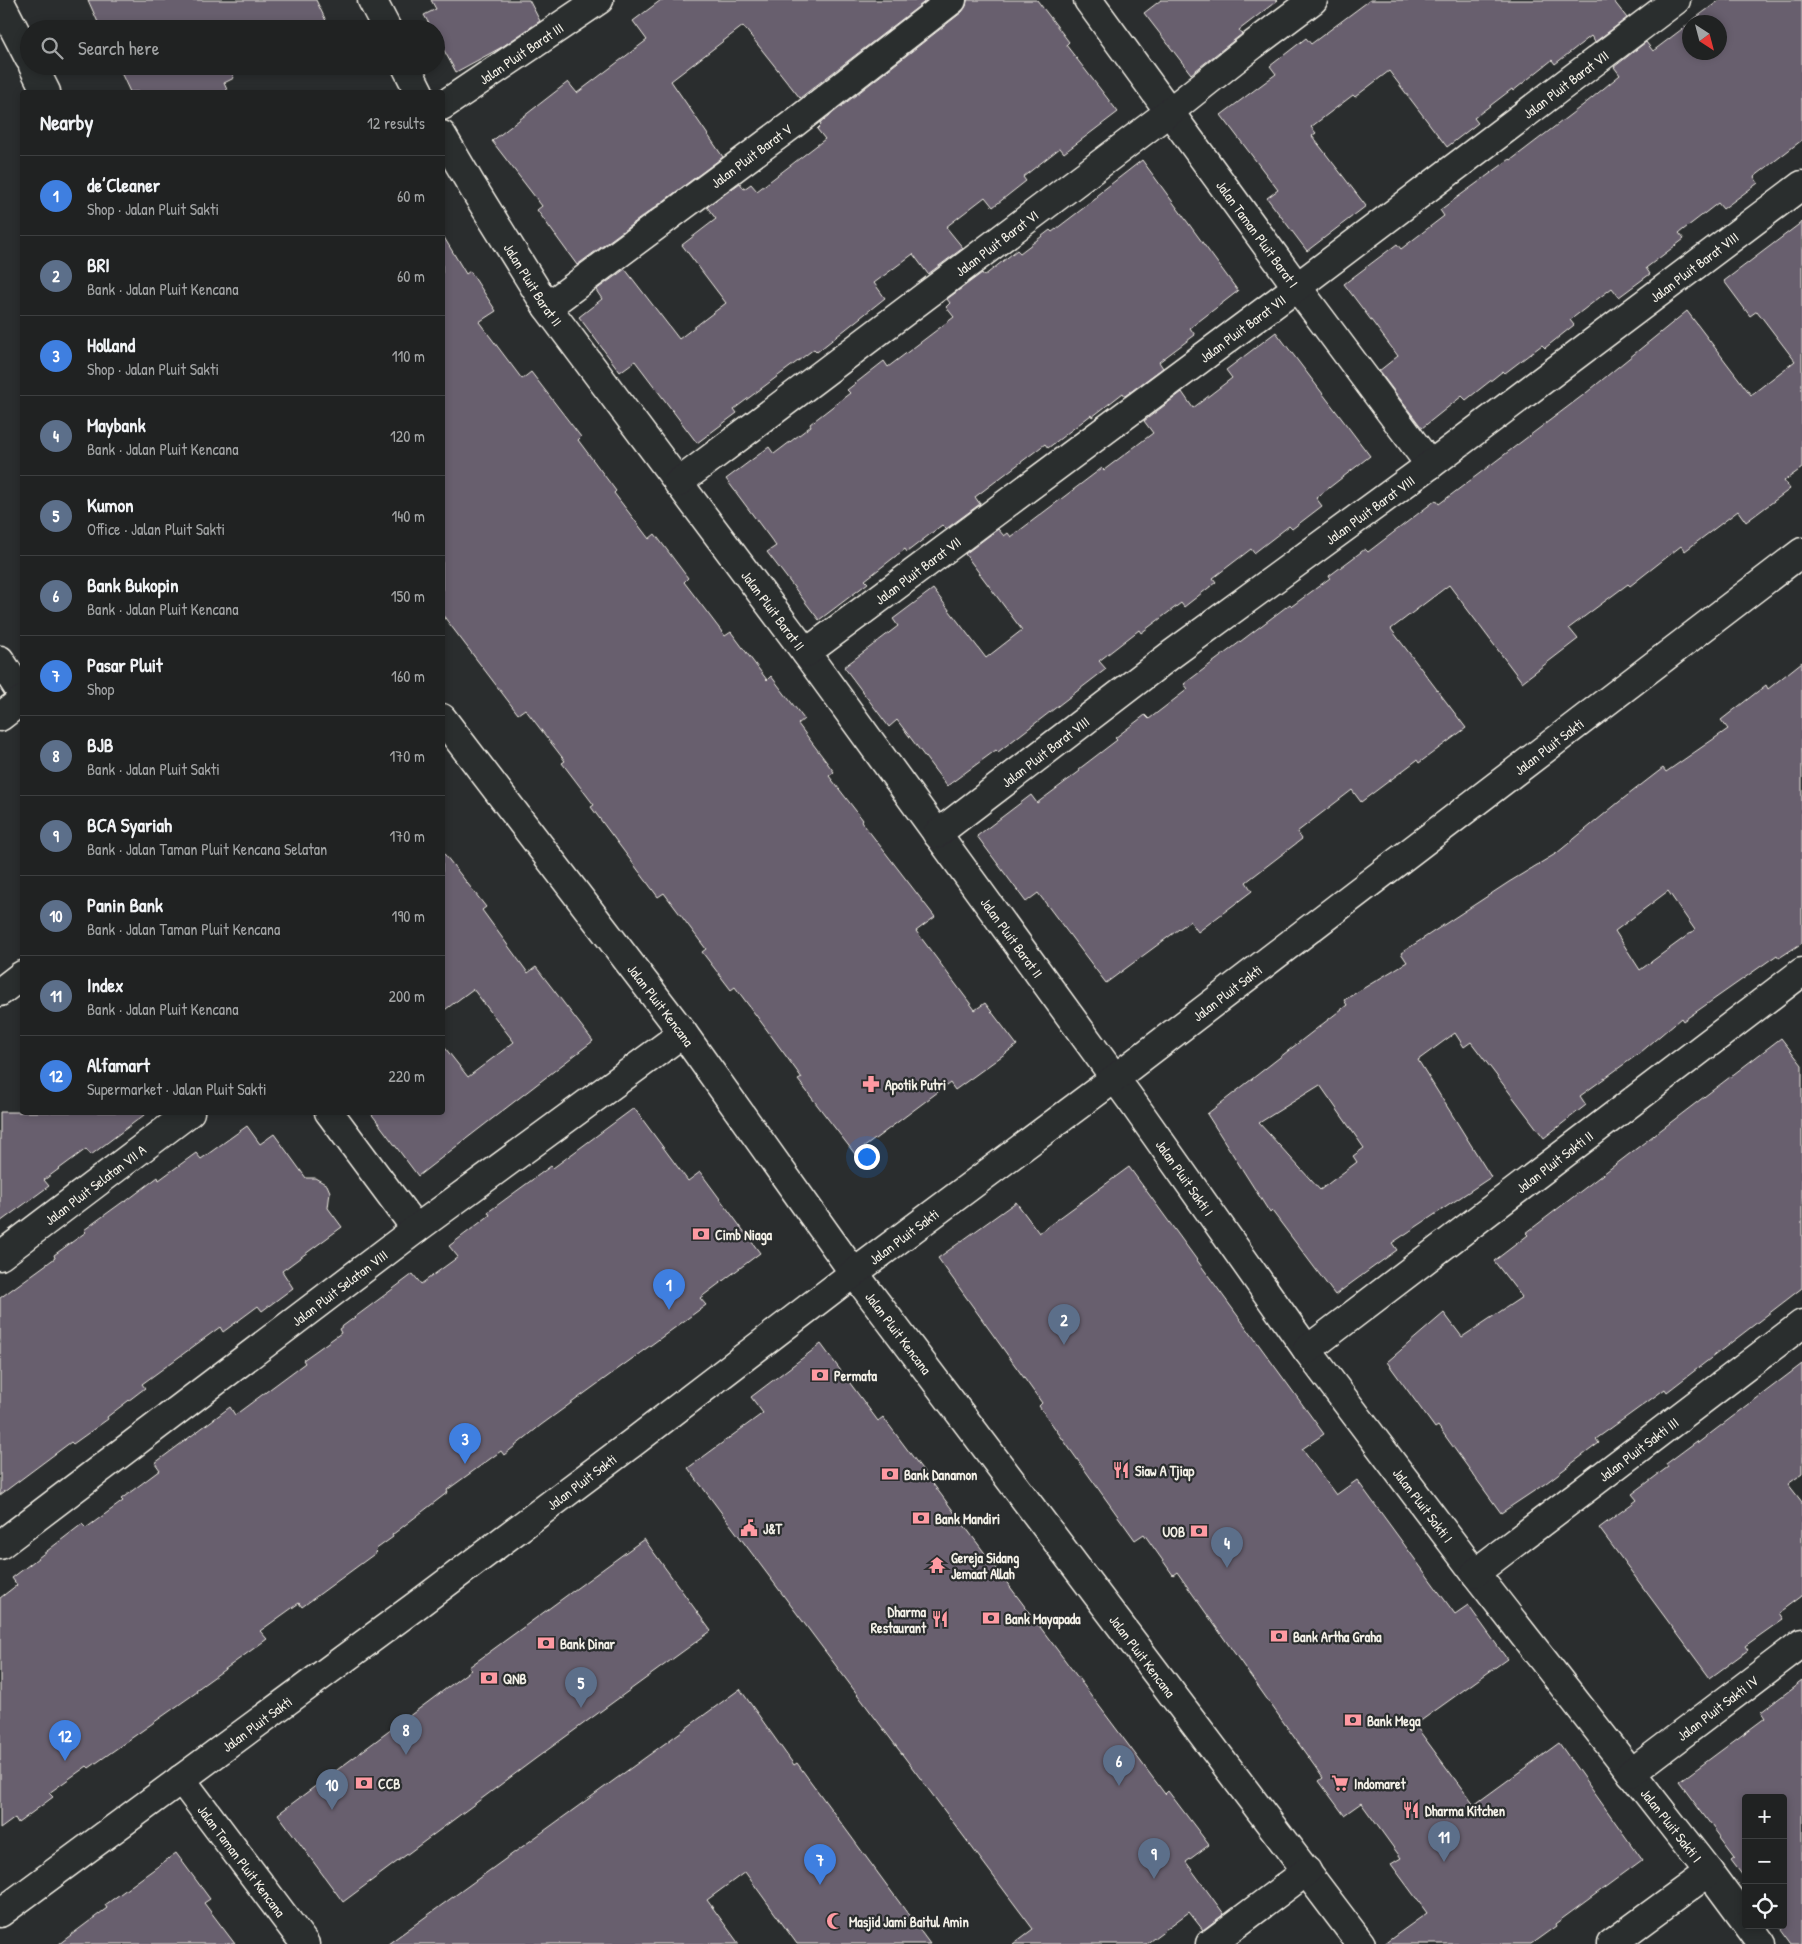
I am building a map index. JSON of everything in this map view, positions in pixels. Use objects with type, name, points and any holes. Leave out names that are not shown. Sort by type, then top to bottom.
[{"type":"street","points":[[372,0],[382,20]]},
{"type":"street","name":"Jalan Pluit Barat III","points":[[445,104],[599,0]]},
{"type":"street","name":"Jalan Pluit Barat V","points":[[547,307],[793,124],[952,0]]},
{"type":"street","name":"Jalan Taman Pluit Barat I","points":[[1088,0],[1297,287],[1430,465]]},
{"type":"street","name":"Jalan Pluit Barat VI","points":[[678,483],[1169,112],[1313,0]]},
{"type":"street","name":"Jalan Pluit Barat VII","points":[[806,653],[1297,287],[1676,0]]},
{"type":"street","points":[[0,2],[20,41]]},
{"type":"street","points":[[38,75],[45,90]]},
{"type":"street","points":[[410,75],[418,90]]},
{"type":"street","name":"Jalan Pluit Barat II","points":[[445,141],[547,307],[806,653],[1115,1078]]},
{"type":"street","name":"Jalan Pluit Barat VIII","points":[[937,834],[1164,660],[1430,465],[1802,185]]},
{"type":"street","name":"Jalan Pluit Sakti","points":[[0,1913],[518,1529],[854,1273],[1115,1078],[1802,552]]},
{"type":"street","points":[[0,660],[20,691]]},
{"type":"street","points":[[0,717],[20,702]]},
{"type":"street","name":"Jalan Pluit Kencana","points":[[445,722],[683,1034],[854,1273],[1361,1944]]},
{"type":"street","name":"Jalan Pluit Sakti II","points":[[1308,1350],[1801,975]]},
{"type":"street","points":[[0,992],[20,977]]},
{"type":"street","name":"Jalan Pluit Selatan VIII","points":[[1,1541],[416,1229],[683,1034]]},
{"type":"street","name":"Jalan Pluit Sakti I","points":[[1115,1078],[1308,1350],[1475,1573],[1742,1917]]},
{"type":"street","name":"Jalan Pluit Selatan VII A","points":[[0,1256],[186,1115]]},
{"type":"street","points":[[331,1115],[416,1229]]},
{"type":"street","name":"Jalan Pluit Sakti III","points":[[1475,1573],[1802,1324]]},
{"type":"street","name":"Jalan Pluit Sakti IV","points":[[1631,1773],[1802,1643]]},
{"type":"street","name":"Jalan Taman Pluit Kencana","points":[[181,1779],[305,1944]]},
{"type":"street","points":[[1210,1944],[1307,1871]]},
{"type":"street","points":[[1611,1944],[1709,1872]]},
{"type":"street","points":[[1751,1929],[1762,1944]]},
{"type":"building","points":[[88,0],[316,0],[326,20],[97,20]]},
{"type":"building","points":[[431,0],[529,0],[540,21],[502,47],[456,72],[445,52],[445,20],[427,20],[424,15],[436,9]]},
{"type":"building","points":[[661,0],[927,0],[800,98],[743,26],[671,81],[723,157],[577,265],[537,210],[542,206],[492,141],[568,82],[577,93],[647,40],[633,21]]},
{"type":"building","points":[[967,0],[1037,0],[1069,42],[1066,45],[1118,112],[1064,153],[1060,148],[1023,177],[1026,181],[993,207],[985,197],[946,227],[963,248],[928,274],[913,254],[874,283],[885,298],[817,352],[814,349],[734,409],[737,413],[697,443],[635,361],[620,372],[579,317],[602,299],[596,290],[625,269],[679,339],[726,303],[682,245],[716,219],[707,207],[740,183],[744,189],[751,184],[757,191],[825,139],[817,129],[821,125],[820,123],[962,12]]},
{"type":"building","points":[[1161,0],[1278,0],[1239,30],[1242,34],[1191,74],[1144,13]]},
{"type":"building","points":[[1370,0],[1613,0],[1627,18],[1595,42],[1591,36],[1555,64],[1552,60],[1513,91],[1512,89],[1474,118],[1478,123],[1447,147],[1389,71],[1355,97],[1353,95],[1311,127],[1316,133],[1312,136],[1366,206],[1307,251],[1267,198],[1278,190],[1221,115],[1276,74],[1270,66],[1306,38],[1311,44]]},
{"type":"building","points":[[1720,0],[1802,0],[1802,140],[1754,177],[1758,183],[1723,209],[1718,203],[1679,233],[1684,239],[1646,268],[1650,274],[1619,297],[1612,288],[1570,320],[1574,325],[1545,348],[1542,345],[1505,373],[1503,371],[1466,400],[1462,396],[1422,428],[1379,371],[1398,356],[1344,284],[1397,244],[1401,249],[1444,216],[1440,210],[1511,160],[1587,102],[1620,75],[1614,67],[1646,42],[1653,51],[1682,29],[1682,60],[1727,60],[1727,15],[1700,15]]},
{"type":"building","points":[[122,75],[233,75],[234,78],[224,83],[227,90],[129,90]]},
{"type":"building","points":[[1142,160],[1238,291],[1190,328],[1195,335],[1159,362],[1163,368],[1125,396],[1123,393],[1092,417],[1091,415],[1048,448],[1045,444],[975,497],[980,504],[946,529],[942,525],[907,552],[905,549],[865,580],[868,583],[819,620],[767,552],[776,546],[726,479],[769,447],[774,454],[811,426],[810,424],[850,393],[847,390],[884,361],[888,367],[954,317],[946,307],[950,303],[947,299],[982,273],[984,276],[1017,250],[1020,253],[1050,230],[1052,232]]},
{"type":"building","points":[[1802,222],[1802,468],[1784,481],[1790,489],[1746,522],[1738,511],[1685,551],[1681,546],[1630,586],[1628,584],[1569,628],[1578,639],[1522,682],[1449,585],[1391,629],[1466,728],[1419,763],[1417,760],[1361,802],[1352,790],[1297,832],[1302,839],[1246,882],[1252,891],[1198,932],[1190,921],[1106,983],[1038,893],[1026,902],[977,836],[1031,795],[1037,803],[1080,771],[1079,769],[1117,740],[1115,738],[1145,715],[1149,719],[1188,689],[1184,684],[1290,604],[1292,606],[1330,578],[1329,576],[1365,549],[1368,552],[1436,500],[1439,504],[1586,393],[1687,311],[1751,395],[1795,361],[1757,311],[1750,316],[1724,281]]},
{"type":"building","points":[[445,239],[466,274],[470,271],[496,311],[479,322],[522,379],[531,372],[581,437],[578,440],[616,491],[614,493],[649,539],[655,534],[688,578],[684,582],[725,636],[731,632],[767,680],[771,676],[804,719],[798,724],[834,772],[829,776],[935,917],[916,931],[975,1010],[985,1003],[1017,1045],[955,1090],[950,1083],[855,1154],[798,1080],[802,1078],[735,987],[731,990],[702,952],[706,949],[664,893],[658,897],[591,807],[594,805],[562,763],[565,761],[525,709],[518,714],[445,618]]},
{"type":"building","points":[[1276,332],[1370,456],[1316,498],[1322,506],[1292,529],[1289,526],[1254,553],[1251,549],[1213,578],[1216,582],[1184,607],[1181,603],[1141,633],[1139,630],[1099,661],[1106,669],[998,752],[996,750],[947,786],[897,720],[889,727],[844,667],[898,626],[893,619],[933,589],[986,658],[1022,630],[965,554],[998,529],[1004,536],[1008,533],[1011,537],[1102,468],[1104,470],[1153,433],[1144,421],[1182,392],[1193,408],[1232,378],[1226,370]]},
{"type":"building","points":[[1802,662],[1802,943],[1779,958],[1777,955],[1683,1021],[1681,1018],[1641,1052],[1580,1096],[1586,1105],[1544,1138],[1471,1042],[1464,1047],[1455,1033],[1418,1060],[1491,1177],[1392,1243],[1397,1250],[1335,1295],[1272,1211],[1270,1213],[1207,1114],[1347,1005],[1344,1000],[1407,962],[1401,953],[1557,853],[1663,768],[1666,772],[1728,729],[1721,720],[1766,685],[1768,689]],"holes":[[[1668,891],[1695,930],[1640,970],[1615,931]],[[1320,1085],[1364,1148],[1353,1156],[1357,1162],[1320,1190],[1259,1123]]]},
{"type":"building","points":[[445,855],[486,907],[482,910],[528,973],[536,967],[593,1041],[418,1176],[372,1115],[445,1115],[445,1048],[468,1077],[514,1042],[473,989],[445,1010]]},
{"type":"building","points":[[1781,1038],[1802,1065],[1802,1288],[1667,1392],[1665,1389],[1596,1439],[1599,1443],[1546,1483],[1501,1513],[1438,1426],[1435,1428],[1387,1362],[1444,1313],[1462,1337],[1522,1297],[1494,1261],[1528,1235],[1526,1233]]},
{"type":"building","points":[[634,1108],[688,1181],[700,1172],[760,1253],[700,1298],[706,1305],[541,1425],[504,1455],[501,1451],[447,1490],[448,1492],[375,1550],[377,1552],[302,1607],[299,1603],[260,1631],[267,1639],[196,1690],[197,1692],[89,1768],[87,1766],[49,1793],[53,1797],[18,1823],[15,1818],[0,1829],[0,1598],[17,1585],[12,1578],[82,1524],[86,1528],[123,1501],[121,1499],[160,1470],[155,1463],[230,1407],[235,1415],[305,1363],[303,1360],[341,1333],[339,1329],[413,1274],[421,1284],[458,1257],[449,1246],[490,1215],[488,1212],[551,1166],[553,1168]]},
{"type":"building","points":[[0,1112],[20,1112],[20,1115],[144,1115],[91,1155],[86,1149],[44,1180],[49,1186],[0,1222]]},
{"type":"building","points":[[247,1126],[260,1144],[274,1134],[306,1178],[315,1178],[327,1185],[330,1192],[328,1208],[342,1227],[282,1271],[293,1288],[262,1311],[258,1306],[223,1332],[220,1327],[142,1384],[145,1388],[107,1417],[108,1419],[73,1444],[71,1442],[0,1495],[0,1298],[55,1258],[54,1255],[86,1232],[84,1230],[158,1177],[159,1180],[196,1153],[201,1159]]},
{"type":"building","points":[[1129,1167],[1324,1434],[1302,1449],[1336,1495],[1357,1480],[1455,1614],[1468,1605],[1507,1659],[1415,1725],[1474,1805],[1559,1743],[1642,1860],[1531,1944],[1384,1944],[1427,1913],[1391,1864],[1401,1858],[1361,1803],[1344,1815],[1319,1781],[1323,1778],[1177,1572],[1173,1575],[1144,1534],[1135,1540],[1039,1406],[1042,1403],[938,1258],[1016,1202],[1039,1233]]},
{"type":"building","points":[[821,1344],[878,1421],[883,1417],[1165,1794],[1168,1791],[1209,1845],[1186,1862],[1224,1914],[1203,1930],[1189,1912],[1146,1944],[1013,1944],[1033,1929],[688,1468],[763,1413],[751,1397]]},
{"type":"building","points":[[1802,1364],[1802,1474],[1788,1484],[1802,1502],[1802,1596],[1779,1613],[1783,1619],[1745,1646],[1748,1650],[1710,1678],[1599,1528],[1637,1500],[1632,1494],[1668,1467],[1666,1464],[1697,1441],[1698,1443]]},
{"type":"building","points":[[644,1539],[711,1631],[343,1902],[278,1814],[471,1670],[469,1667]]},
{"type":"building","points":[[1802,1681],[1802,1944],[1793,1944],[1782,1929],[1787,1929],[1787,1794],[1742,1794],[1742,1875],[1731,1860],[1735,1857],[1679,1782],[1765,1718],[1761,1712]]},
{"type":"building","points":[[740,1689],[794,1765],[797,1763],[930,1944],[797,1944],[745,1872],[707,1900],[739,1944],[388,1944]]},
{"type":"building","points":[[176,1853],[210,1899],[204,1903],[235,1944],[59,1944],[107,1908],[105,1905]]},
{"type":"place","name":"Apotik Putri","points":[[871,1084]]},
{"type":"place","name":"Cimb Niaga","points":[[701,1234]]},
{"type":"place","name":"de’Cleaner","points":[[669,1310]]},
{"type":"place","name":"BRI","points":[[1064,1345]]},
{"type":"place","name":"Permata","points":[[820,1375]]},
{"type":"place","name":"Holland","points":[[465,1464]]},
{"type":"place","name":"Siaw A Tjiap","points":[[1121,1470]]},
{"type":"place","name":"Bank Danamon","points":[[890,1474]]},
{"type":"place","name":"Bank Mandiri","points":[[921,1518]]},
{"type":"place","name":"J&T","points":[[749,1528]]},
{"type":"place","name":"UOB","points":[[1199,1531]]},
{"type":"place","name":"Gereja Sidang Jemaat Allah","points":[[937,1565]]},
{"type":"place","name":"Maybank","points":[[1227,1568]]},
{"type":"place","name":"Bank Mayapada","points":[[991,1618]]},
{"type":"place","name":"Dharma Restaurant","points":[[940,1619]]},
{"type":"place","name":"Bank Artha Graha","points":[[1279,1636]]},
{"type":"place","name":"Bank Dinar","points":[[546,1643]]},
{"type":"place","name":"QNB","points":[[489,1678]]},
{"type":"place","name":"Kumon","points":[[581,1708]]},
{"type":"place","name":"Bank Mega","points":[[1353,1720]]},
{"type":"place","name":"BJB","points":[[406,1755]]},
{"type":"place","name":"Alfamart","points":[[65,1761]]},
{"type":"place","name":"CCB","points":[[364,1783]]},
{"type":"place","name":"Indomaret","points":[[1340,1783]]},
{"type":"place","name":"Bank Bukopin","points":[[1119,1786]]},
{"type":"place","name":"Panin Bank","points":[[332,1810]]},
{"type":"place","name":"Dharma Kitchen","points":[[1411,1810]]},
{"type":"place","name":"Index","points":[[1444,1862]]},
{"type":"place","name":"BCA Syariah","points":[[1154,1879]]},
{"type":"place","name":"Pasar Pluit","points":[[820,1885]]},
{"type":"place","name":"Masjid Jami Baitul Amin","points":[[835,1921]]}]
